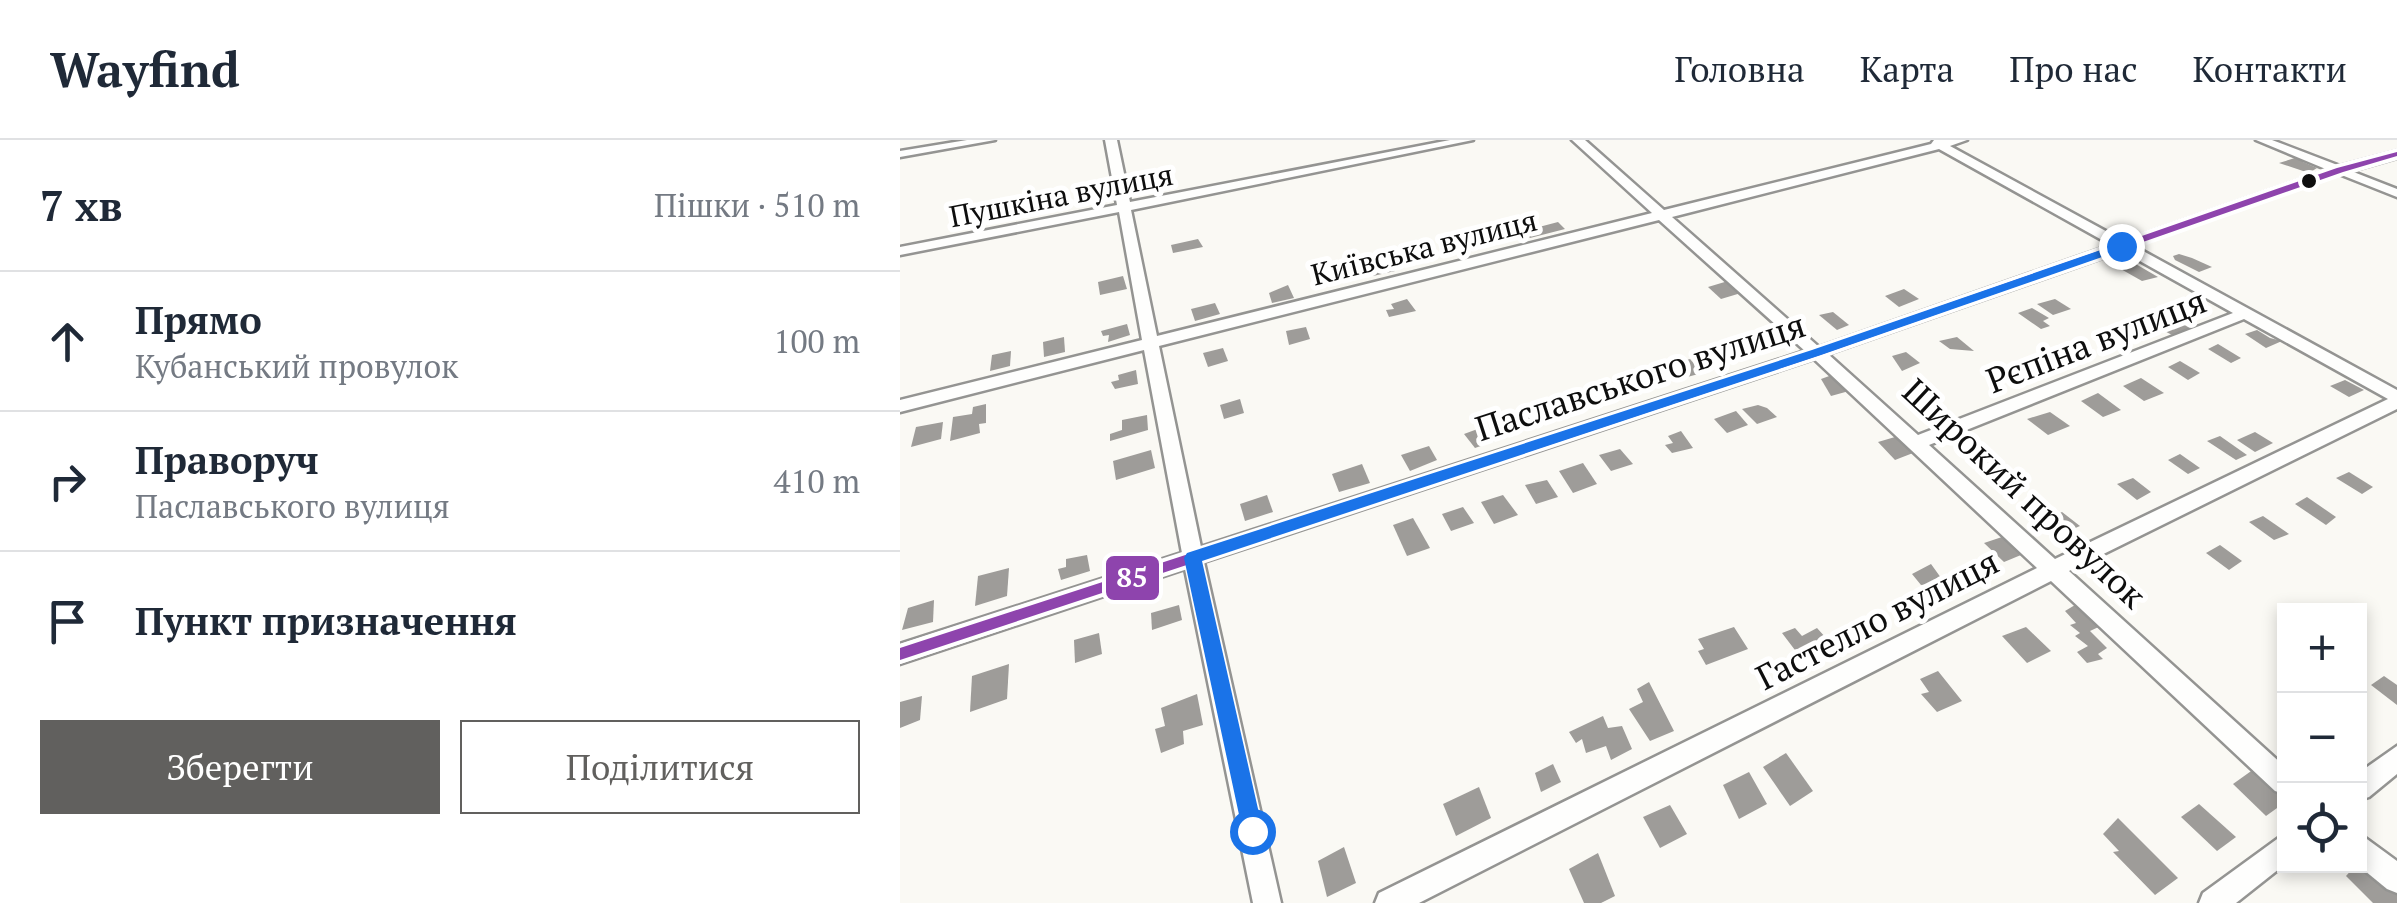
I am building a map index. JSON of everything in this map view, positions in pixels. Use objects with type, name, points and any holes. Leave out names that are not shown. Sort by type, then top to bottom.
[{"type":"street","points":[[900,154],[989,140]]},
{"type":"street","points":[[1111,140],[1193,558],[1267,903]]},
{"type":"street","name":"Пушкіна вулиця","points":[[900,251],[1127,210],[1467,140]]},
{"type":"street","name":"Широкий провулок","points":[[1578,140],[1816,352],[2277,776]]},
{"type":"street","name":"Київська вулиця","points":[[900,406],[1935,143],[1961,140]]},
{"type":"street","points":[[2262,140],[2397,193]]},
{"type":"street","points":[[1935,143],[2397,400]]},
{"type":"street","name":"Паславського вулиця","points":[[900,654],[1816,352],[2340,170],[2397,154]]},
{"type":"street","name":"Рєпіна вулиця","points":[[1916,443],[2242,314]]},
{"type":"street","name":"Гастелло вулиця","points":[[1390,903],[2397,400]]},
{"type":"street","points":[[2366,783],[2397,758]]},
{"type":"street","points":[[2213,903],[2277,853]]},
{"type":"street","points":[[2367,854],[2397,879]]},
{"type":"building","points":[[2298,157],[2317,168],[2309,173],[2279,163]]},
{"type":"building","points":[[1532,221],[1539,227],[1558,222],[1565,229],[1530,238],[1518,225]]},
{"type":"building","points":[[1198,239],[1203,247],[1173,253],[1171,245]]},
{"type":"building","points":[[2179,254],[2212,267],[2199,272],[2175,260],[2173,256]]},
{"type":"building","points":[[1388,261],[1395,271],[1373,276],[1371,272],[1365,273],[1363,266]]},
{"type":"building","points":[[2134,263],[2158,277],[2142,281],[2119,268]]},
{"type":"building","points":[[1123,276],[1127,289],[1100,295],[1098,282]]},
{"type":"building","points":[[1728,281],[1741,293],[1721,299],[1708,287]]},
{"type":"building","points":[[1288,285],[1294,298],[1272,303],[1269,293]]},
{"type":"building","points":[[1904,289],[1919,299],[1899,307],[1885,296]]},
{"type":"building","points":[[1407,299],[1416,311],[1389,317],[1386,310],[1394,309],[1391,304]]},
{"type":"building","points":[[2055,299],[2071,309],[2053,315],[2037,304]]},
{"type":"building","points":[[1215,303],[1220,314],[1195,321],[1191,309]]},
{"type":"building","points":[[2032,308],[2049,318],[2043,321],[2050,326],[2041,329],[2018,313]]},
{"type":"building","points":[[1833,312],[1849,325],[1837,330],[1819,315]]},
{"type":"building","points":[[2171,318],[2192,329],[2174,336],[2153,325]]},
{"type":"building","points":[[1127,324],[1130,335],[1108,342],[1109,335],[1103,336],[1101,331]]},
{"type":"building","points":[[1306,327],[1310,339],[1289,345],[1286,331]]},
{"type":"building","points":[[1781,329],[1796,342],[1774,349],[1770,344],[1762,346],[1755,337]]},
{"type":"building","points":[[2257,330],[2282,341],[2266,348],[2245,334]]},
{"type":"building","points":[[1064,337],[1065,352],[1044,357],[1043,342]]},
{"type":"building","points":[[1957,337],[1974,351],[1950,349],[1939,341]]},
{"type":"building","points":[[2218,344],[2241,358],[2231,363],[2208,349]]},
{"type":"building","points":[[1223,348],[1228,361],[1208,367],[1203,353]]},
{"type":"building","points":[[1011,351],[1010,366],[990,371],[992,355]]},
{"type":"building","points":[[1906,352],[1920,363],[1902,371],[1892,356]]},
{"type":"building","points":[[1690,359],[1702,373],[1680,379],[1669,365]]},
{"type":"building","points":[[2180,361],[2200,373],[2188,380],[2168,367]]},
{"type":"building","points":[[1136,370],[1138,384],[1115,389],[1111,382],[1119,380],[1118,375]]},
{"type":"building","points":[[1640,375],[1652,389],[1629,396],[1617,383]]},
{"type":"building","points":[[1832,375],[1849,391],[1831,396],[1821,379]]},
{"type":"building","points":[[2141,378],[2164,393],[2144,401],[2123,386]]},
{"type":"building","points":[[2345,380],[2364,390],[2349,397],[2330,386]]},
{"type":"building","points":[[2098,393],[2121,410],[2103,417],[2081,401]]},
{"type":"building","points":[[1240,399],[1244,413],[1224,419],[1220,405]]},
{"type":"building","points":[[986,404],[986,423],[979,424],[980,433],[950,441],[953,417],[972,414],[973,407]]},
{"type":"building","points":[[1758,405],[1777,417],[1757,424],[1742,409]]},
{"type":"building","points":[[1533,410],[1542,425],[1520,432],[1511,416]]},
{"type":"building","points":[[1736,411],[1748,425],[1727,433],[1714,419]]},
{"type":"building","points":[[2050,412],[2070,426],[2048,435],[2027,419]]},
{"type":"building","points":[[1147,415],[1148,430],[1110,441],[1110,434],[1122,430],[1122,420]]},
{"type":"building","points":[[943,422],[941,439],[911,447],[916,427]]},
{"type":"building","points":[[1483,427],[1495,441],[1475,448],[1464,434]]},
{"type":"building","points":[[1681,431],[1693,448],[1672,453],[1665,445],[1673,443],[1668,436]]},
{"type":"building","points":[[2255,432],[2273,443],[2255,452],[2237,440]]},
{"type":"building","points":[[2220,436],[2247,455],[2236,460],[2207,441]]},
{"type":"building","points":[[1895,437],[1913,453],[1895,460],[1878,442]]},
{"type":"building","points":[[1980,442],[1999,458],[1983,465],[1964,448]]},
{"type":"building","points":[[1429,446],[1437,460],[1410,471],[1401,455]]},
{"type":"building","points":[[1620,449],[1633,464],[1611,471],[1599,455]]},
{"type":"building","points":[[1151,450],[1155,468],[1116,480],[1113,461]]},
{"type":"building","points":[[2180,454],[2200,468],[2188,474],[2168,460]]},
{"type":"building","points":[[1583,463],[1597,484],[1573,493],[1559,471]]},
{"type":"building","points":[[1362,464],[1370,483],[1339,492],[1332,474]]},
{"type":"building","points":[[2349,472],[2373,487],[2362,494],[2336,478]]},
{"type":"building","points":[[2133,478],[2151,492],[2137,500],[2117,484]]},
{"type":"building","points":[[1547,480],[1558,497],[1536,504],[1525,485]]},
{"type":"building","points":[[1267,495],[1273,512],[1245,521],[1240,504]]},
{"type":"building","points":[[1503,495],[1518,515],[1494,524],[1481,502]]},
{"type":"building","points":[[2307,497],[2336,517],[2326,525],[2295,504]]},
{"type":"building","points":[[1463,507],[1474,523],[1451,531],[1442,514]]},
{"type":"building","points":[[2062,512],[2080,526],[2064,533],[2046,519]]},
{"type":"building","points":[[2263,516],[2289,534],[2274,540],[2249,522]]},
{"type":"building","points":[[1413,518],[1430,548],[1407,556],[1393,525]]},
{"type":"building","points":[[2002,537],[2021,555],[2004,562],[1984,543]]},
{"type":"building","points":[[2220,545],[2242,561],[2229,570],[2206,553]]},
{"type":"building","points":[[1087,555],[1090,571],[1061,580],[1058,569],[1066,567],[1066,559]]},
{"type":"building","points":[[1983,557],[1997,571],[1983,579],[1969,564]]},
{"type":"building","points":[[1931,564],[1949,589],[1937,592],[1930,584],[1921,585],[1912,574]]},
{"type":"building","points":[[1009,568],[1007,596],[975,606],[978,576]]},
{"type":"building","points":[[934,600],[933,622],[902,630],[908,608]]},
{"type":"building","points":[[2080,602],[2105,624],[2090,631],[2107,648],[2098,654],[2103,659],[2087,663],[2077,652],[2088,646],[2075,636],[2080,633],[2070,625],[2076,623],[2065,611]]},
{"type":"building","points":[[1179,605],[1182,620],[1152,630],[1151,613]]},
{"type":"building","points":[[1734,627],[1748,649],[1706,665],[1698,651],[1704,649],[1698,639]]},
{"type":"building","points":[[2026,627],[2051,651],[2027,663],[2002,636]]},
{"type":"building","points":[[1795,628],[1802,636],[1817,628],[1836,649],[1815,660],[1809,654],[1801,658],[1782,633]]},
{"type":"building","points":[[1099,633],[1102,654],[1075,663],[1074,640]]},
{"type":"building","points":[[1009,664],[1007,699],[970,712],[972,676]]},
{"type":"building","points":[[1938,671],[1962,701],[1937,712],[1921,694],[1929,692],[1920,679]]},
{"type":"building","points":[[2384,676],[2397,685],[2397,705],[2371,685]]},
{"type":"building","points":[[1649,682],[1674,731],[1650,741],[1629,709],[1643,702],[1637,689]]},
{"type":"building","points":[[1197,694],[1203,725],[1183,731],[1184,744],[1161,753],[1155,729],[1165,726],[1161,708]]},
{"type":"building","points":[[922,696],[920,720],[900,728],[900,702]]},
{"type":"building","points":[[1603,716],[1608,728],[1622,726],[1632,749],[1611,760],[1606,746],[1586,753],[1582,739],[1576,743],[1569,732]]},
{"type":"building","points":[[1786,753],[1813,791],[1790,806],[1763,767]]},
{"type":"building","points":[[1553,764],[1561,782],[1541,792],[1535,773]]},
{"type":"building","points":[[2254,769],[2277,790],[2277,808],[2266,816],[2233,784]]},
{"type":"building","points":[[1749,772],[1767,804],[1739,819],[1723,785]]},
{"type":"building","points":[[1479,787],[1491,818],[1456,836],[1443,804]]},
{"type":"building","points":[[2199,804],[2236,837],[2217,851],[2181,817]]},
{"type":"building","points":[[1670,805],[1687,834],[1660,848],[1643,817]]},
{"type":"building","points":[[2118,818],[2178,878],[2155,895],[2113,852],[2119,851],[2103,834]]},
{"type":"building","points":[[1344,847],[1356,883],[1327,897],[1318,861]]},
{"type":"building","points":[[1598,853],[1615,896],[1601,903],[1584,903],[1569,869]]},
{"type":"building","points":[[2366,873],[2397,892],[2397,903],[2373,903],[2346,876]]},
{"type":"transit line","name":"85","points":[[900,654],[1816,353],[2340,170],[2397,154]]},
{"type":"route","points":[[1252,831],[1193,558],[1816,352],[2121,246]]}]
